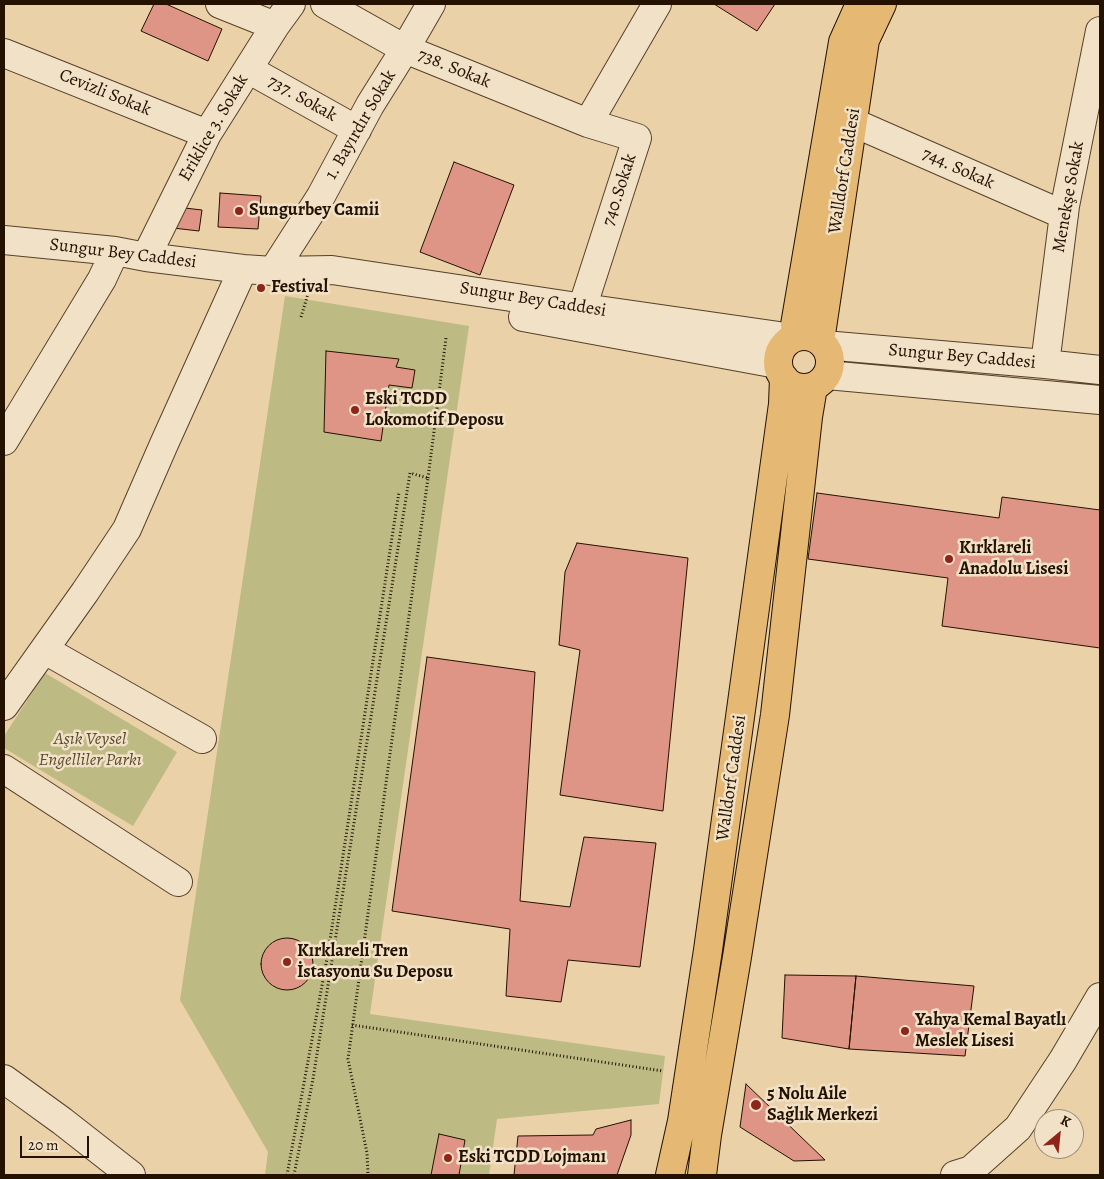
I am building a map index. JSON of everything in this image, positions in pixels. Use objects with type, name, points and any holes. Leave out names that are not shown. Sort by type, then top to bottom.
[{"type":"main road","name":"Walldorf Caddesi","points":[[808,340],[795,325],[843,42],[860,4]]},
{"type":"main road","name":"Walldorf Caddesi","points":[[808,340],[852,122],[865,40],[882,4]]},
{"type":"main road","points":[[808,340],[829,353],[830,368],[820,381],[805,388],[797,388],[789,384],[780,371],[781,349],[786,343],[808,340]]},
{"type":"main road","name":"Walldorf Caddesi","points":[[670,1175],[682,1121],[708,950],[783,404],[780,371]]},
{"type":"main road","name":"Walldorf Caddesi","points":[[702,1175],[775,715],[807,426],[820,381]]},
{"type":"street","points":[[220,4],[275,26]]},
{"type":"street","name":"Eriklice 3. Sokak","points":[[146,257],[207,134],[291,4]]},
{"type":"street","name":"738. Sokak","points":[[324,4],[405,49],[588,123]]},
{"type":"street","name":"1. Bayırdır Sokak","points":[[273,271],[321,196],[370,104],[432,4]]},
{"type":"street","points":[[588,123],[657,4]]},
{"type":"street","name":"Menekşe Sokak","points":[[1045,364],[1064,215],[1100,31]]},
{"type":"street","name":"Cevizli Sokak","points":[[4,53],[207,134]]},
{"type":"street","name":"737. Sokak","points":[[248,69],[357,130]]},
{"type":"street","name":"744. Sokak","points":[[852,122],[1064,215]]},
{"type":"street","name":"740.Sokak","points":[[584,308],[586,296],[637,138],[588,123]]},
{"type":"street","name":"Sungur Bey Caddesi","points":[[4,240],[114,251],[146,257],[244,269],[273,271],[332,270],[808,340],[1100,370]]},
{"type":"street","points":[[4,441],[102,279],[114,251]]},
{"type":"street","points":[[4,706],[45,650],[127,529],[244,269]]},
{"type":"street","name":"Sungur Bey Caddesi","points":[[273,271],[780,371]]},
{"type":"street","name":"Sungur Bey Caddesi","points":[[820,381],[1100,400]]},
{"type":"street","points":[[45,650],[202,740]]},
{"type":"street","points":[[4,769],[178,882]]},
{"type":"street","points":[[955,1175],[971,1170],[1018,1128],[1063,1060],[1100,997]]},
{"type":"street","points":[[4,1080],[62,1121],[131,1175]]},
{"type":"path","points":[[368,1175],[366,1153],[348,1059],[446,338]]},
{"type":"path","points":[[294,1175],[314,1069],[410,473],[428,478]]},
{"type":"path","points":[[287,1175],[328,953],[399,492]]},
{"type":"path","points":[[352,1024],[663,1071]]},
{"type":"green space","points":[[285,296],[469,326],[370,1014],[665,1056],[659,1104],[497,1119],[489,1175],[265,1175],[268,1152],[180,1000]]},
{"type":"green space","name":"Aşık Veysel Engelliler Parkı","points":[[45,673],[177,752],[133,826],[4,748],[4,736]]},
{"type":"building","points":[[154,4],[166,4],[222,29],[208,61],[141,31]]},
{"type":"building","points":[[714,4],[775,4],[757,31]]},
{"type":"building","points":[[454,162],[514,185],[480,275],[420,252]]},
{"type":"building","name":"Sungurbey Camii","points":[[220,193],[261,196],[258,229],[218,227]]},
{"type":"building","points":[[176,207],[202,210],[199,231],[173,228]]},
{"type":"building","name":"Eski TCDD Lokomotif Deposu","points":[[326,351],[399,359],[396,367],[415,370],[412,388],[389,385],[381,441],[324,432]]},
{"type":"building","points":[[817,493],[999,518],[1002,497],[1100,510],[1100,648],[942,626],[948,578],[808,559]]},
{"type":"building","points":[[577,543],[688,558],[663,811],[560,795],[580,650],[559,645],[565,572]]},
{"type":"building","points":[[427,657],[535,672],[520,901],[570,907],[584,837],[656,843],[640,967],[568,960],[561,1002],[506,996],[510,929],[392,911]]},
{"type":"building","name":"Kırklareli Tren İstasyonu Su Deposu","points":[[282,938],[292,938],[306,945],[313,959],[313,969],[306,983],[292,990],[282,990],[272,986],[265,979],[261,969],[261,959],[265,949],[272,942]]},
{"type":"building","points":[[785,975],[856,976],[849,1049],[782,1038]]},
{"type":"building","points":[[856,976],[974,986],[965,1056],[849,1049]]},
{"type":"building","name":"5 Nolu Aile Sağlık Merkezi","points":[[746,1084],[825,1160],[794,1161],[740,1127]]},
{"type":"building","points":[[631,1120],[631,1135],[617,1175],[514,1175],[518,1136],[593,1135],[596,1129]]},
{"type":"building","name":"Eski TCDD Lojmanı","points":[[439,1134],[465,1140],[459,1175],[431,1175]]},
{"type":"place","name":"Sungurbey Camii","points":[[239,211]]},
{"type":"place","name":"Festival","points":[[261,288]]},
{"type":"place","name":"Eski TCDD Lokomotif Deposu","points":[[355,410]]},
{"type":"place","name":"Kırklareli Anadolu Lisesi","points":[[949,559]]},
{"type":"place","name":"Kırklareli Tren İstasyonu Su Deposu","points":[[287,962]]},
{"type":"place","name":"Yahya Kemal Bayatlı Meslek Lisesi","points":[[905,1031]]},
{"type":"place","name":"5 Nolu Aile Sağlık Merkezi","points":[[756,1105]]},
{"type":"place","name":"Eski TCDD Lojmanı","points":[[448,1158]]}]
